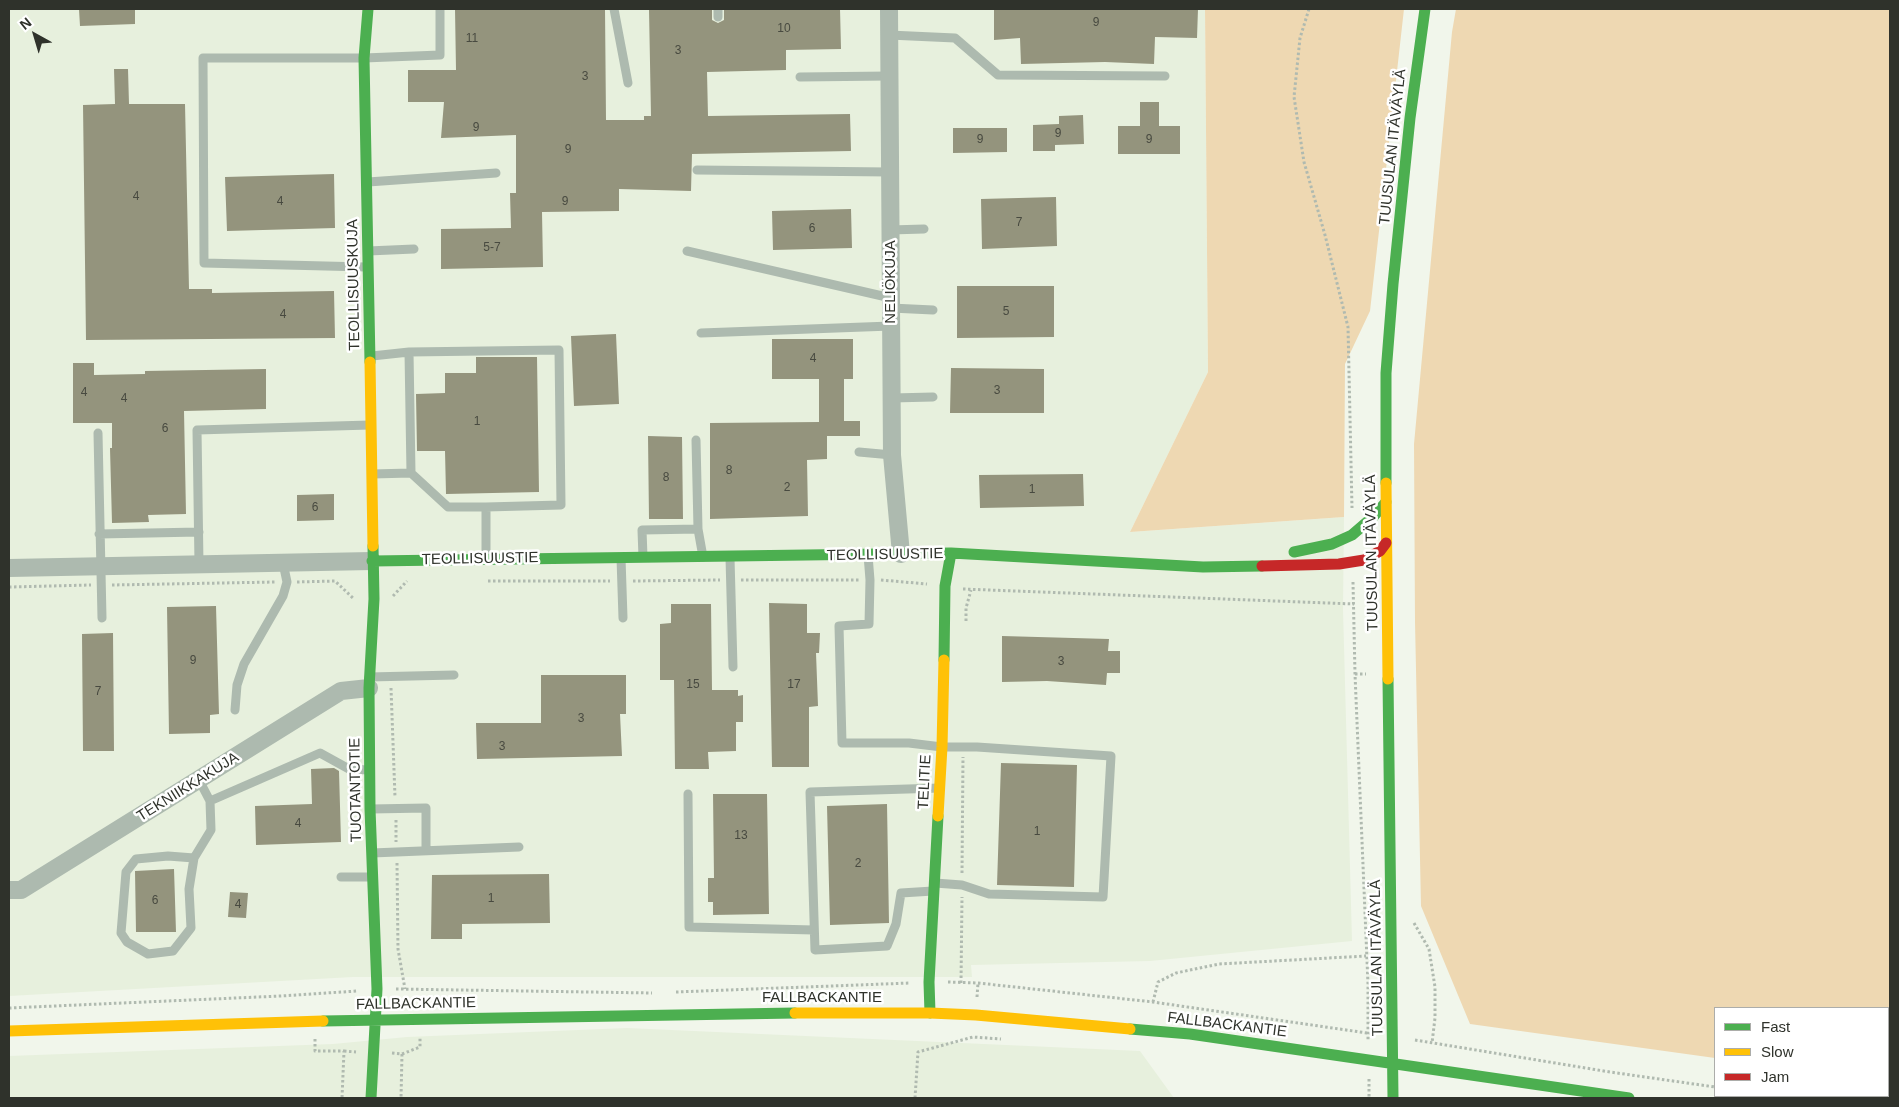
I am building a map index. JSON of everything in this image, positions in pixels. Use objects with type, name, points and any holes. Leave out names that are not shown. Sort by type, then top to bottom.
[{"type":"street","name":"TEOLLISUUSKUJA","points":[[368,9],[364,58],[372,562]]},
{"type":"street","name":"NELIÖKUJA","points":[[889,9],[892,455],[901,554]]},
{"type":"street","name":"TUUSULAN ITÄVÄYLÄ","points":[[1393,1098],[1386,543],[1386,374],[1410,118],[1425,9]]},
{"type":"street","points":[[1164,564],[1189,560],[1258,557],[1309,550],[1332,544],[1352,535],[1367,523],[1386,502]]},
{"type":"street","points":[[1164,564],[1203,567],[1338,564],[1372,557],[1386,543]]},
{"type":"street","name":"TEOLLISUUSTIE","points":[[9,568],[372,562],[486,558],[730,558],[951,553],[1164,564]]},
{"type":"street","name":"TELITIE","points":[[930,1014],[929,982],[942,747],[946,586],[951,553]]},
{"type":"street","name":"TUOTANTOTIE","points":[[371,1098],[377,989],[370,809],[369,682],[374,600],[372,562]]},
{"type":"street","points":[[1164,564],[1204,572],[1346,574]]},
{"type":"street","points":[[1374,591],[1387,618]]},
{"type":"street","name":"TEKNIIKKAKUJA","points":[[9,890],[21,890],[341,691],[369,682]]},
{"type":"street","name":"FALLBACKANTIE","points":[[9,1031],[374,1019],[717,1013],[930,1014],[1062,1022],[1190,1034],[1629,1098]]},
{"type":"lane","points":[[368,267],[204,263],[203,58],[364,58],[440,55],[440,9]]},
{"type":"lane","points":[[614,9],[628,83]]},
{"type":"lane","points":[[889,35],[955,38],[998,74],[1165,76]]},
{"type":"lane","points":[[800,77],[889,76]]},
{"type":"lane","points":[[697,170],[890,172]]},
{"type":"lane","points":[[367,182],[496,173]]},
{"type":"lane","points":[[890,230],[924,229]]},
{"type":"lane","points":[[368,251],[414,249]]},
{"type":"lane","points":[[687,251],[891,303],[934,310]]},
{"type":"lane","points":[[701,334],[891,326]]},
{"type":"lane","points":[[369,356],[409,352],[559,350],[560,504],[448,507],[411,473],[372,474]]},
{"type":"lane","points":[[409,352],[411,473]]},
{"type":"lane","points":[[892,398],[933,397]]},
{"type":"lane","points":[[199,564],[197,430],[371,425]]},
{"type":"lane","points":[[98,433],[102,618]]},
{"type":"lane","points":[[696,440],[698,529],[704,557]]},
{"type":"lane","points":[[859,452],[892,455]]},
{"type":"lane","points":[[486,506],[486,558]]},
{"type":"lane","points":[[643,557],[642,530],[698,529]]},
{"type":"lane","points":[[100,534],[199,532]]},
{"type":"lane","points":[[868,555],[870,624],[839,626],[842,743],[909,743],[942,747],[1111,756],[1103,897],[989,894],[962,885],[934,887],[901,893],[896,924],[887,946],[815,950],[810,792],[940,788]]},
{"type":"lane","points":[[622,558],[624,618]]},
{"type":"lane","points":[[730,558],[733,667]]},
{"type":"lane","points":[[235,710],[237,685],[244,664],[283,596],[287,582],[284,563]]},
{"type":"lane","points":[[369,682],[454,675]]},
{"type":"lane","points":[[210,801],[320,753],[350,769],[370,770]]},
{"type":"lane","points":[[194,858],[168,856],[136,859],[126,872],[121,933],[127,942],[148,954],[173,951],[191,928],[189,889],[194,858],[211,830],[210,801],[199,780]]},
{"type":"lane","points":[[688,794],[689,927],[814,930]]},
{"type":"lane","points":[[370,809],[426,808],[426,850]]},
{"type":"lane","points":[[372,853],[519,847]]},
{"type":"lane","points":[[341,877],[372,877]]},
{"type":"path","points":[[1309,9],[1300,38],[1294,97],[1304,162],[1348,327],[1352,509]]},
{"type":"path","points":[[483,581],[889,580],[970,590],[1354,604]]},
{"type":"path","points":[[9,587],[335,582],[354,599],[389,601],[406,581],[413,581]]},
{"type":"path","points":[[966,628],[966,608],[970,590]]},
{"type":"path","points":[[1354,595],[1355,674],[1368,984]]},
{"type":"path","points":[[1355,674],[1371,674]]},
{"type":"path","points":[[962,982],[963,747]]},
{"type":"path","points":[[1413,920],[1429,949],[1435,987],[1435,1018],[1432,1043]]},
{"type":"path","points":[[1153,1002],[1158,982],[1176,973],[1218,964],[1366,956]]},
{"type":"path","points":[[315,994],[315,1051],[344,1051],[342,1098]]},
{"type":"path","points":[[915,1098],[918,1052],[974,1037]]},
{"type":"path","points":[[1802,1097],[1827,1098]]},
{"type":"shaded area","points":[[9,9],[1205,9],[1208,372],[1130,532],[1344,517],[1343,609],[1352,941],[1150,961],[971,965],[972,977],[353,977],[9,996]]},
{"type":"shaded area","points":[[1205,9],[1404,9],[1370,311],[1345,364],[1344,517],[1130,532],[1208,372]]},
{"type":"shaded area","points":[[1456,9],[1890,9],[1890,1082],[1889,1007],[1714,1007],[1714,1058],[1470,1024],[1421,906],[1415,622],[1414,444],[1452,32]]},
{"type":"shaded area","points":[[627,1028],[1140,1051],[1174,1098],[9,1098],[9,1056],[333,1044],[407,1037]]},
{"type":"building","points":[[79,9],[135,9],[135,24],[80,26]]},
{"type":"building","points":[[455,9],[605,9],[606,120],[644,120],[644,116],[651,116],[649,9],[712,9],[712,20],[718,23],[724,20],[724,9],[840,9],[841,49],[786,50],[786,70],[707,72],[708,116],[850,114],[851,151],[692,154],[691,191],[619,189],[619,211],[542,212],[543,267],[441,269],[441,229],[511,228],[510,193],[516,193],[516,135],[441,138],[444,102],[408,102],[408,70],[456,70]]},
{"type":"building","points":[[994,9],[1198,9],[1197,38],[1155,37],[1154,64],[1105,62],[1021,64],[1020,38],[994,40]]},
{"type":"building","points":[[114,69],[128,69],[129,104],[185,104],[189,289],[212,289],[212,293],[334,291],[335,338],[86,340],[83,105],[115,104]]},
{"type":"building","points":[[1140,102],[1159,102],[1159,126],[1180,126],[1180,154],[1118,154],[1118,126],[1140,126]]},
{"type":"building","points":[[1083,115],[1084,144],[1055,145],[1055,151],[1033,151],[1033,125],[1059,124],[1059,116]]},
{"type":"building","points":[[953,128],[1007,128],[1007,152],[953,153]]},
{"type":"building","points":[[334,174],[335,228],[227,231],[225,177]]},
{"type":"building","points":[[1056,197],[1057,246],[982,249],[981,199]]},
{"type":"building","points":[[851,209],[852,248],[773,250],[772,211]]},
{"type":"building","points":[[957,286],[1054,286],[1054,337],[957,338]]},
{"type":"building","points":[[616,334],[619,404],[574,406],[571,336]]},
{"type":"building","points":[[772,339],[853,339],[853,379],[844,379],[844,421],[860,421],[860,436],[827,436],[827,459],[807,460],[808,516],[710,519],[710,423],[819,422],[819,379],[772,379]]},
{"type":"building","points":[[476,357],[537,357],[539,492],[446,494],[445,451],[417,451],[416,394],[445,393],[445,373],[476,373]]},
{"type":"building","points":[[73,363],[94,363],[94,375],[145,374],[145,371],[266,369],[266,409],[184,411],[186,514],[148,515],[149,522],[112,523],[110,448],[112,448],[112,423],[73,423]]},
{"type":"building","points":[[951,368],[1044,369],[1044,413],[950,413]]},
{"type":"building","points":[[648,436],[682,437],[683,519],[649,519]]},
{"type":"building","points":[[1083,474],[1084,506],[980,508],[979,475]]},
{"type":"building","points":[[334,494],[334,520],[297,521],[297,495]]},
{"type":"building","points":[[769,603],[807,604],[807,633],[820,633],[819,653],[816,653],[818,706],[809,707],[809,767],[772,767]]},
{"type":"building","points":[[671,604],[711,604],[712,690],[738,690],[738,696],[743,695],[743,722],[736,722],[736,751],[708,752],[709,769],[675,769],[674,680],[660,680],[660,624],[671,623]]},
{"type":"building","points":[[216,606],[219,714],[210,715],[210,733],[169,734],[167,607]]},
{"type":"building","points":[[113,633],[114,751],[83,751],[82,634]]},
{"type":"building","points":[[1002,636],[1109,639],[1108,651],[1120,651],[1120,673],[1107,673],[1106,685],[1047,681],[1002,682]]},
{"type":"building","points":[[541,675],[626,675],[626,714],[620,714],[622,756],[477,759],[476,723],[541,723]]},
{"type":"building","points":[[1001,763],[1077,765],[1074,887],[997,885]]},
{"type":"building","points":[[334,768],[339,771],[341,842],[256,845],[255,806],[312,804],[311,769]]},
{"type":"building","points":[[713,794],[767,794],[769,914],[713,915],[713,902],[708,902],[708,878],[714,878]]},
{"type":"building","points":[[887,804],[889,923],[830,925],[827,806]]},
{"type":"building","points":[[174,869],[176,932],[136,932],[135,871]]},
{"type":"building","points":[[549,874],[550,923],[462,924],[462,939],[431,939],[432,875]]},
{"type":"building","points":[[230,892],[248,893],[246,918],[228,917]]},
{"type":"traffic: fast","points":[[368,9],[364,58],[370,362]]},
{"type":"traffic: fast","points":[[1386,483],[1386,373],[1393,284],[1410,118],[1425,9]]},
{"type":"traffic: fast","points":[[1294,552],[1332,544],[1352,535],[1374,516],[1386,502]]},
{"type":"traffic: fast","points":[[371,1098],[377,989],[370,809],[369,688],[374,599],[373,546]]},
{"type":"traffic: fast","points":[[372,561],[951,553],[945,586],[944,660]]},
{"type":"traffic: fast","points":[[951,553],[1203,567],[1262,566]]},
{"type":"traffic: fast","points":[[1388,679],[1393,1098]]},
{"type":"traffic: fast","points":[[930,1013],[929,982],[938,816]]},
{"type":"traffic: fast","points":[[323,1021],[795,1013]]},
{"type":"traffic: fast","points":[[1130,1029],[1190,1034],[1629,1098]]},
{"type":"traffic: slow","points":[[370,362],[373,546]]},
{"type":"traffic: slow","points":[[1386,483],[1388,679]]},
{"type":"traffic: slow","points":[[938,816],[944,660]]},
{"type":"traffic: slow","points":[[795,1013],[976,1015],[1130,1029]]},
{"type":"traffic: slow","points":[[9,1031],[323,1021]]},
{"type":"traffic: jam","points":[[1262,566],[1339,564],[1364,560],[1380,551],[1386,543]]}]
